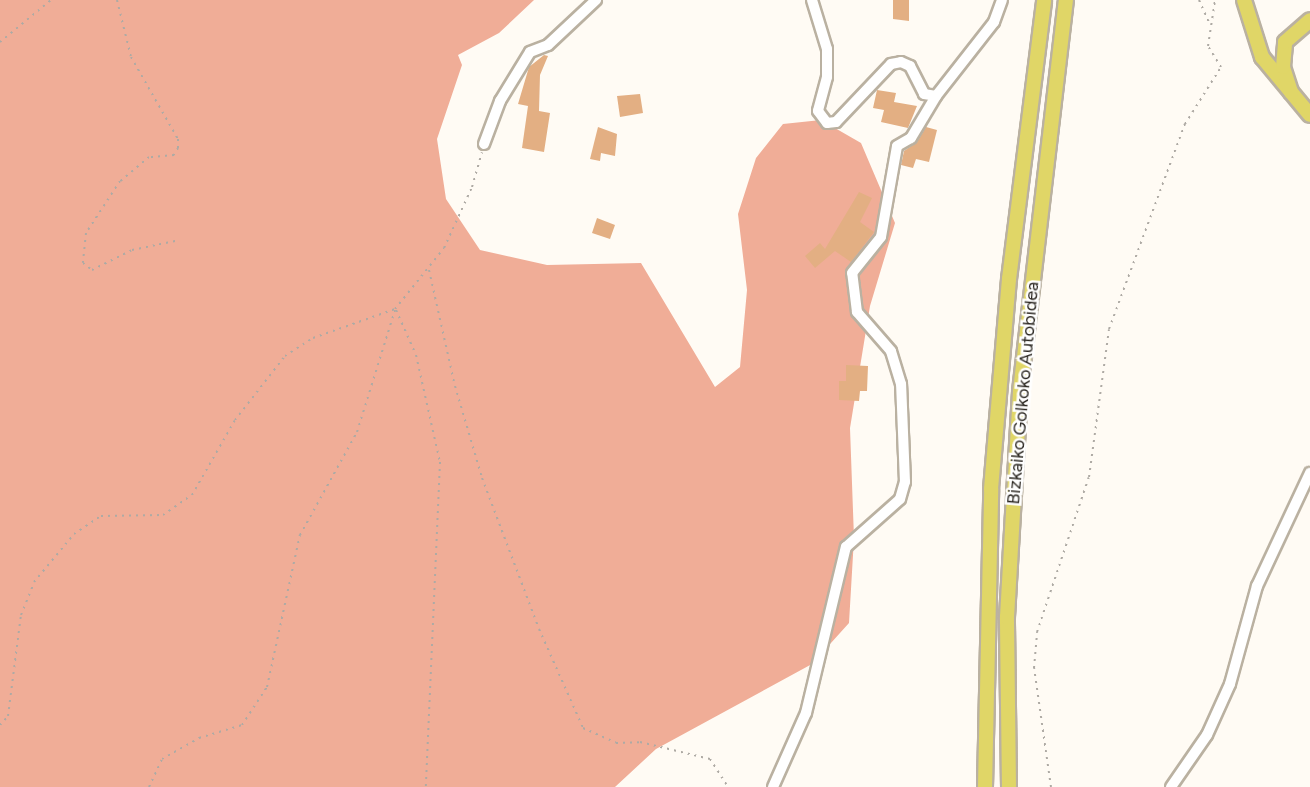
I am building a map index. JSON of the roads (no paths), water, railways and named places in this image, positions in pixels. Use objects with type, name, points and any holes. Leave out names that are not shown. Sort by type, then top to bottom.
[{"type":"highway","name":"Bizkaiko Golkoko Autobidea","points":[[985,787],[991,489],[1009,279],[1044,0]]},
{"type":"highway","name":"Bizkaiko Golkoko Autobidea","points":[[1009,787],[1007,617],[1020,391],[1066,0]]},
{"type":"highway","points":[[1244,0],[1262,57],[1310,115]]},
{"type":"highway","points":[[1293,97],[1283,67],[1285,42],[1310,20]]},
{"type":"street","points":[[484,144],[500,101],[530,52],[548,45],[596,0]]},
{"type":"street","points":[[813,0],[828,64],[818,111],[821,120],[836,122],[883,70],[901,62],[910,66],[924,94],[936,96]]},
{"type":"street","points":[[773,787],[806,713],[846,547],[900,499],[905,482],[901,384],[891,351],[857,312],[852,274],[881,237],[897,146],[911,138],[936,96],[994,22],[1002,0]]},
{"type":"street","points":[[1171,787],[1207,735],[1226,694],[1257,586],[1310,473]]}]
